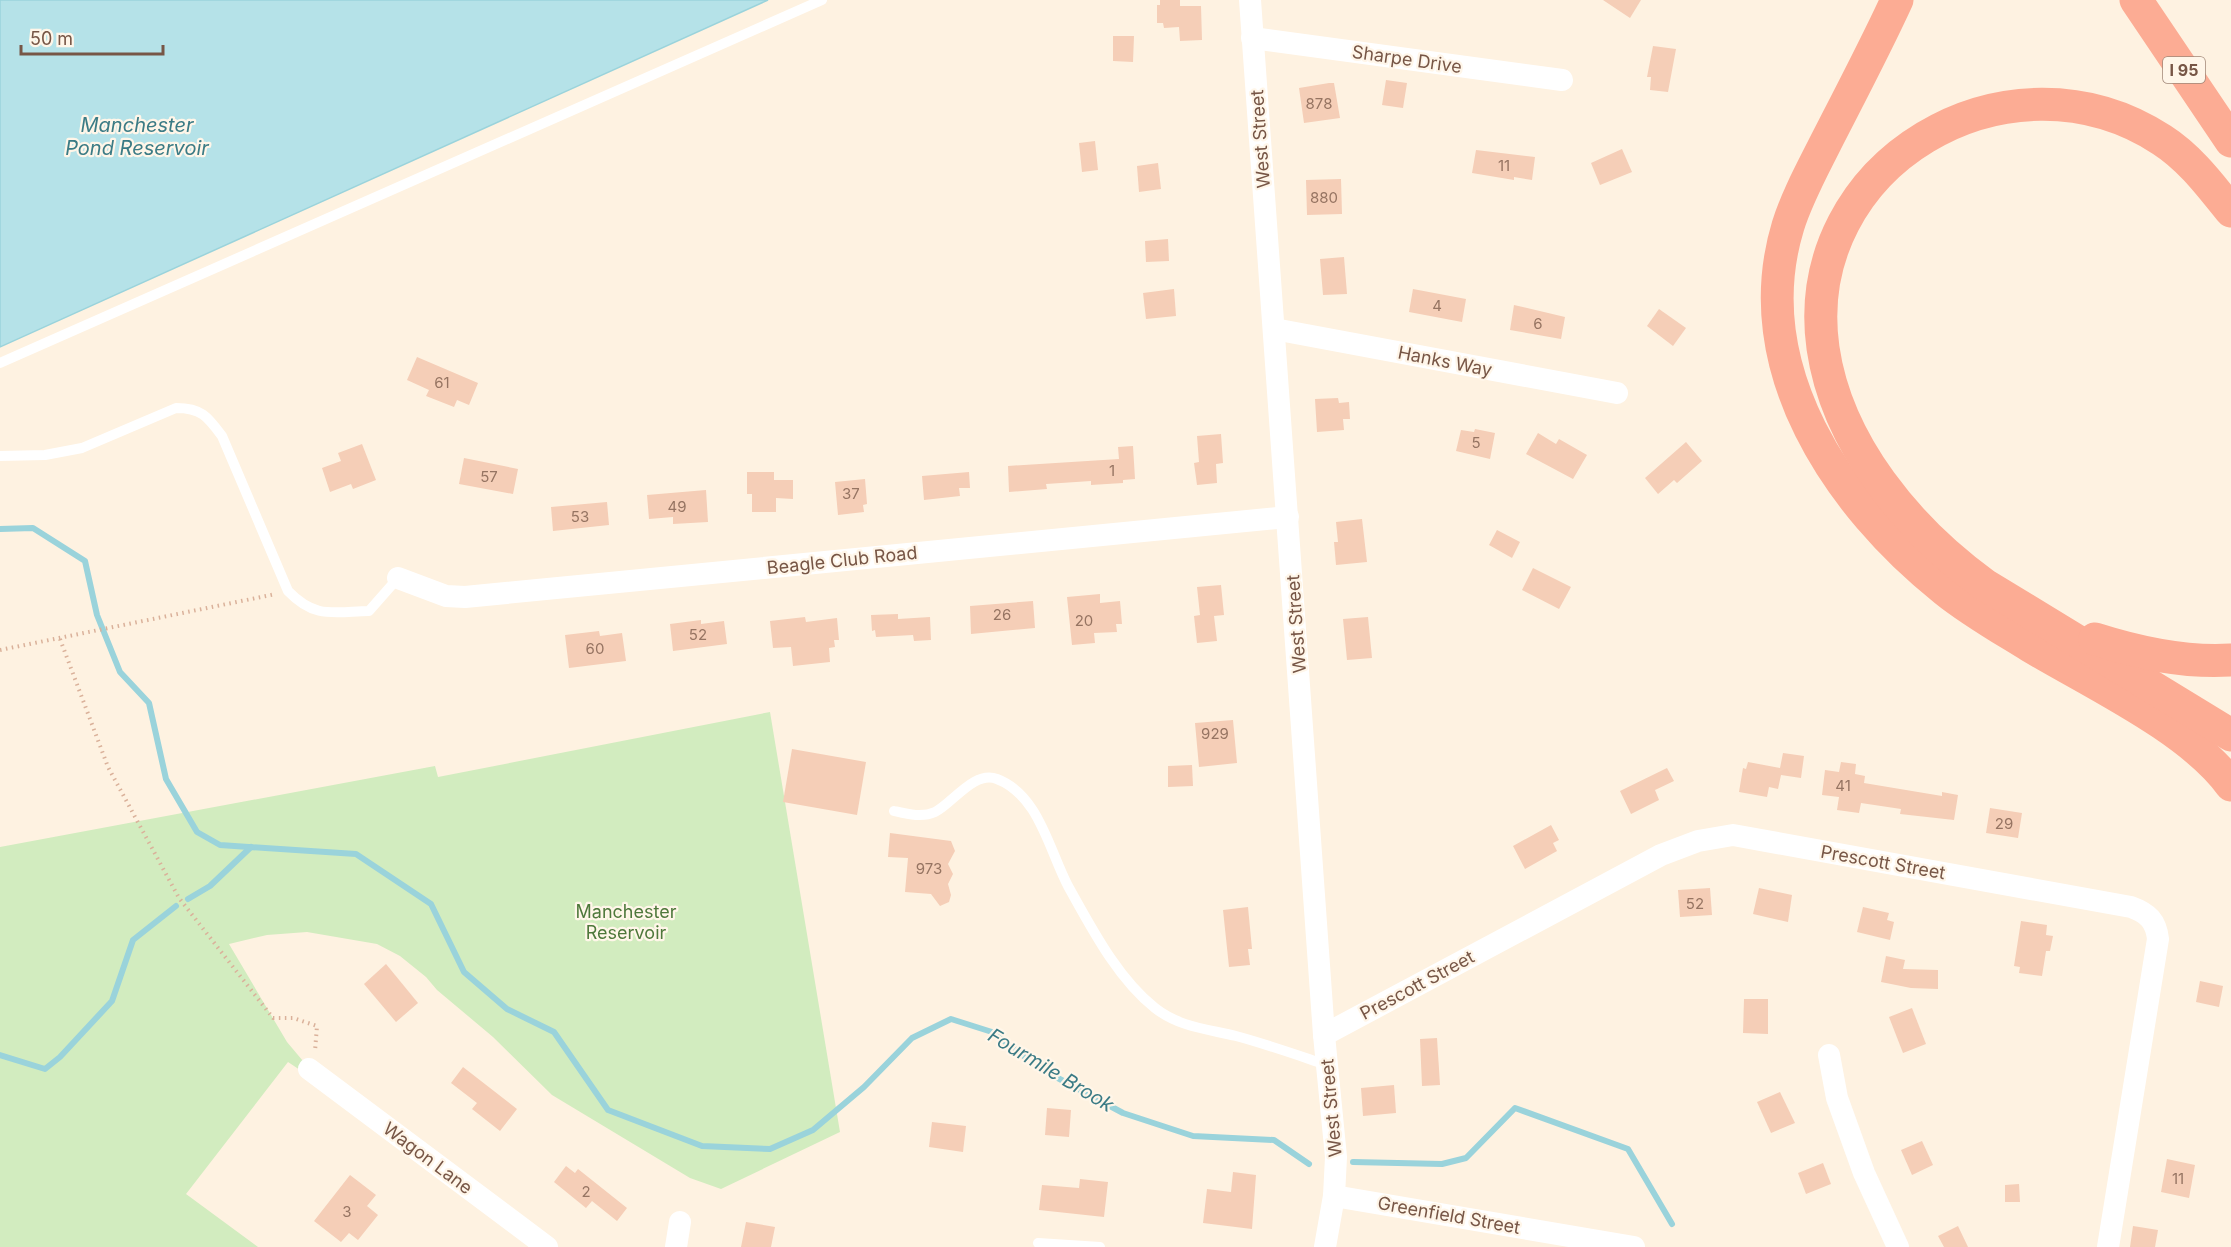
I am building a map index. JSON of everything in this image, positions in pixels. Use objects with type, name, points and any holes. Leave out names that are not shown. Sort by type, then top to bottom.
[{"type":"highway","points":[[1897,0],[1807,180],[1788,227],[1778,277],[1777,310],[1782,352],[1794,394],[1815,438],[1850,493],[1883,532],[1922,570],[1978,614],[2175,733],[2209,760],[2231,785]]},
{"type":"highway","name":"I 95","points":[[2136,0],[2231,141]]},
{"type":"highway","points":[[2231,211],[2192,165],[2150,133],[2103,112],[2039,103],[1975,113],[1921,139],[1876,177],[1844,225],[1828,269],[1822,301],[1822,325],[1830,379],[1846,422],[1882,483],[1927,535],[1974,577],[2231,735]]},
{"type":"highway","points":[[2037,617],[2132,650],[2180,659],[2231,660]]},
{"type":"street","name":"West Street","points":[[1250,0],[1324,1035],[1336,1156],[1334,1196],[1325,1247]]},
{"type":"street","name":"Sharpe Drive","points":[[1252,38],[1562,80]]},
{"type":"street","name":"Hanks Way","points":[[1274,329],[1617,393]]},
{"type":"street","name":"Beagle Club Road","points":[[399,578],[437,594],[465,597],[1288,517]]},
{"type":"street","name":"Prescott Street","points":[[1324,1035],[1661,855],[1698,841],[1733,835],[2131,907],[2151,917],[2157,927],[2158,939],[2108,1247]]},
{"type":"street","points":[[1829,1055],[1840,1108],[1864,1173],[1898,1247]]},
{"type":"street","name":"Wagon Lane","points":[[309,1069],[547,1247]]},
{"type":"street","name":"Greenfield Street","points":[[1334,1196],[1634,1247]]},
{"type":"street","points":[[676,1247],[680,1222]]},
{"type":"lane","points":[[0,363],[822,0]]},
{"type":"lane","points":[[0,456],[45,455],[82,448],[176,408],[193,408],[210,419],[222,436],[288,591],[303,607],[322,612],[369,611],[399,578]]},
{"type":"lane","points":[[894,811],[911,815],[934,813],[973,783],[993,777],[1007,783],[1022,794],[1047,835],[1067,883],[1105,952],[1153,1006],[1174,1022],[1237,1036],[1327,1065]]},
{"type":"lane","points":[[1038,1243],[1100,1247]]},
{"type":"path","points":[[0,650],[288,591]]},
{"type":"path","points":[[60,639],[108,767],[179,898],[273,1018],[293,1018],[317,1026],[318,1045],[309,1069]]},
{"type":"green space","name":"Manchester Reservoir","points":[[770,712],[840,1132],[721,1189],[690,1178],[552,1095],[493,1037],[400,956],[377,944],[307,932],[267,935],[229,944],[287,1042],[324,1086],[288,1062],[186,1194],[258,1247],[0,1247],[0,847],[435,766],[438,777]]},
{"type":"water","name":"Manchester Pond Reservoir","points":[[0,0],[768,0],[0,347]]},
{"type":"building","points":[[1160,0],[1180,0],[1180,6],[1201,6],[1202,40],[1180,41],[1179,27],[1164,28],[1163,23],[1157,23],[1157,5],[1160,5]]},
{"type":"building","points":[[1603,0],[1641,0],[1630,18]]},
{"type":"building","points":[[1113,36],[1134,36],[1133,62],[1113,61]]},
{"type":"building","points":[[1653,46],[1676,49],[1668,92],[1650,90],[1651,77],[1647,77]]},
{"type":"building","points":[[1386,80],[1407,83],[1403,108],[1382,105]]},
{"type":"building","points":[[1334,83],[1340,118],[1304,123],[1299,88]]},
{"type":"building","points":[[1095,141],[1098,170],[1082,172],[1079,143]]},
{"type":"building","points":[[1622,149],[1632,172],[1600,185],[1591,163]]},
{"type":"building","points":[[1476,150],[1535,157],[1532,180],[1514,177],[1514,180],[1472,173]]},
{"type":"building","points":[[1158,163],[1161,189],[1139,192],[1137,166]]},
{"type":"building","points":[[1341,179],[1342,214],[1307,215],[1306,180]]},
{"type":"building","points":[[1168,239],[1169,261],[1146,262],[1145,241]]},
{"type":"building","points":[[1344,257],[1347,294],[1323,295],[1320,259]]},
{"type":"building","points":[[1174,289],[1176,316],[1146,319],[1143,293]]},
{"type":"building","points":[[1413,289],[1466,299],[1462,322],[1409,312]]},
{"type":"building","points":[[1514,305],[1565,317],[1561,339],[1510,330]]},
{"type":"building","points":[[1659,309],[1686,328],[1673,346],[1647,326]]},
{"type":"building","points":[[417,357],[478,383],[469,405],[457,400],[454,407],[426,396],[429,390],[407,380]]},
{"type":"building","points":[[1338,398],[1339,403],[1349,402],[1350,419],[1343,419],[1344,430],[1317,432],[1315,399]]},
{"type":"building","points":[[1475,429],[1495,433],[1490,459],[1456,451],[1461,430],[1474,432]]},
{"type":"building","points":[[1538,433],[1556,444],[1559,439],[1587,455],[1573,479],[1526,454]]},
{"type":"building","points":[[1221,434],[1223,463],[1216,464],[1217,483],[1197,485],[1194,463],[1199,462],[1197,436]]},
{"type":"building","points":[[1686,442],[1702,461],[1677,483],[1674,480],[1658,494],[1645,478]]},
{"type":"building","points":[[362,444],[376,480],[353,489],[351,484],[330,492],[322,468],[341,461],[338,453]]},
{"type":"building","points":[[1133,446],[1135,479],[1123,480],[1123,483],[1091,485],[1091,481],[1046,484],[1047,489],[1009,492],[1008,466],[1119,459],[1118,447]]},
{"type":"building","points":[[464,458],[518,469],[513,494],[459,484]]},
{"type":"building","points":[[747,472],[774,472],[774,480],[793,480],[793,499],[776,498],[776,512],[752,512],[752,494],[747,494]]},
{"type":"building","points":[[969,472],[970,488],[959,488],[960,496],[924,500],[922,476]]},
{"type":"building","points":[[865,479],[867,504],[863,505],[864,512],[838,515],[835,482]]},
{"type":"building","points":[[706,490],[708,522],[673,524],[673,517],[649,519],[647,495]]},
{"type":"building","points":[[607,502],[609,525],[553,531],[551,507]]},
{"type":"building","points":[[1362,519],[1367,562],[1336,565],[1334,542],[1338,542],[1336,522]]},
{"type":"building","points":[[1497,530],[1520,542],[1512,558],[1489,545]]},
{"type":"building","points":[[1533,568],[1571,587],[1559,609],[1522,590]]},
{"type":"building","points":[[1221,585],[1224,615],[1214,616],[1217,641],[1197,643],[1194,616],[1200,615],[1197,587]]},
{"type":"building","points":[[1100,594],[1100,603],[1120,601],[1122,624],[1116,624],[1117,632],[1094,633],[1095,643],[1072,645],[1067,597]]},
{"type":"building","points":[[1033,601],[1035,628],[971,634],[970,606]]},
{"type":"building","points":[[898,614],[898,619],[930,617],[931,640],[914,641],[913,635],[876,637],[875,630],[872,631],[871,615]]},
{"type":"building","points":[[805,617],[806,622],[837,618],[839,640],[834,640],[835,647],[829,648],[830,662],[793,666],[791,647],[773,648],[770,621]]},
{"type":"building","points":[[1368,617],[1372,658],[1347,660],[1343,619]]},
{"type":"building","points":[[701,620],[701,624],[724,621],[727,644],[673,651],[670,624]]},
{"type":"building","points":[[599,631],[600,636],[622,633],[626,661],[569,668],[565,635]]},
{"type":"building","points":[[1233,720],[1237,763],[1199,767],[1195,723]]},
{"type":"building","points":[[792,749],[866,762],[857,815],[783,802]]},
{"type":"building","points":[[1783,753],[1804,756],[1801,778],[1781,775],[1778,789],[1769,787],[1767,797],[1739,792],[1743,768],[1746,769],[1748,762],[1780,768]]},
{"type":"building","points":[[1841,762],[1856,764],[1855,774],[1865,776],[1864,783],[1942,796],[1942,792],[1958,795],[1954,820],[1900,814],[1901,809],[1861,803],[1859,813],[1837,810],[1839,797],[1822,795],[1825,770],[1839,772]]},
{"type":"building","points":[[1192,765],[1193,786],[1168,787],[1168,766]]},
{"type":"building","points":[[1667,768],[1674,781],[1655,790],[1659,800],[1631,814],[1620,791]]},
{"type":"building","points":[[1990,808],[2022,813],[2018,838],[1986,833]]},
{"type":"building","points":[[1551,825],[1559,840],[1553,843],[1557,851],[1525,869],[1513,846]]},
{"type":"building","points":[[890,833],[951,841],[955,851],[948,864],[953,874],[948,884],[951,895],[949,902],[940,906],[931,894],[905,892],[908,858],[888,857]]},
{"type":"building","points":[[1710,888],[1712,915],[1680,917],[1678,890]]},
{"type":"building","points":[[1759,888],[1792,895],[1788,922],[1753,914]]},
{"type":"building","points":[[1248,907],[1252,949],[1248,949],[1250,965],[1229,967],[1223,910]]},
{"type":"building","points":[[1863,907],[1889,913],[1887,920],[1894,922],[1890,940],[1857,932]]},
{"type":"building","points":[[2021,921],[2047,925],[2046,935],[2053,936],[2050,951],[2046,951],[2042,976],[2019,973],[2020,967],[2014,966]]},
{"type":"building","points":[[1886,956],[1905,960],[1903,969],[1938,970],[1938,989],[1911,988],[1881,982]]},
{"type":"building","points":[[386,964],[418,1003],[396,1022],[364,984]]},
{"type":"building","points":[[2200,981],[2223,986],[2219,1007],[2196,1002]]},
{"type":"building","points":[[1744,999],[1768,999],[1768,1034],[1743,1033]]},
{"type":"building","points":[[1912,1008],[1926,1044],[1903,1053],[1889,1017]]},
{"type":"building","points":[[1437,1038],[1440,1085],[1422,1086],[1420,1039]]},
{"type":"building","points":[[463,1067],[517,1109],[500,1131],[472,1109],[477,1103],[451,1083]]},
{"type":"building","points":[[1394,1085],[1396,1113],[1363,1116],[1361,1088]]},
{"type":"building","points":[[1780,1092],[1795,1123],[1771,1133],[1757,1102]]},
{"type":"building","points":[[1047,1108],[1071,1110],[1069,1137],[1045,1135]]},
{"type":"building","points":[[932,1122],[966,1126],[963,1152],[929,1147]]},
{"type":"building","points":[[1922,1141],[1933,1165],[1912,1175],[1901,1150]]},
{"type":"building","points":[[2167,1159],[2195,1165],[2189,1198],[2161,1192]]},
{"type":"building","points":[[1823,1163],[1831,1184],[1806,1194],[1798,1173]]},
{"type":"building","points":[[566,1166],[575,1173],[578,1169],[627,1208],[617,1221],[592,1201],[586,1208],[554,1182]]},
{"type":"building","points":[[1233,1172],[1256,1175],[1252,1229],[1203,1223],[1207,1189],[1231,1192]]},
{"type":"building","points":[[350,1175],[376,1195],[367,1206],[378,1215],[358,1240],[349,1233],[341,1242],[314,1221]]},
{"type":"building","points":[[1080,1179],[1108,1182],[1104,1217],[1039,1210],[1042,1185],[1079,1188]]},
{"type":"building","points":[[2019,1184],[2020,1202],[2005,1202],[2005,1185]]},
{"type":"building","points":[[746,1222],[775,1227],[771,1247],[741,1247]]},
{"type":"building","points":[[1958,1226],[1968,1247],[1944,1247],[1938,1236]]},
{"type":"building","points":[[2133,1226],[2158,1230],[2155,1247],[2130,1247]]},
{"type":"waterway","name":"Fourmile Brook","points":[[0,529],[33,528],[85,561],[97,615],[120,672],[149,703],[166,779],[197,832],[220,845],[356,854],[431,904],[464,972],[507,1009],[554,1032],[608,1110],[702,1146],[770,1149],[813,1130],[864,1087],[912,1038],[951,1019],[992,1032],[1041,1069],[1123,1113],[1193,1136],[1274,1140],[1309,1164]]},
{"type":"waterway","points":[[188,899],[210,886],[251,847]]},
{"type":"waterway","points":[[0,1055],[45,1069],[60,1057],[112,1001],[133,940],[176,906]]},
{"type":"waterway","name":"Fourmile Brook","points":[[1353,1162],[1442,1164],[1466,1158],[1515,1108],[1628,1149],[1672,1224]]}]
